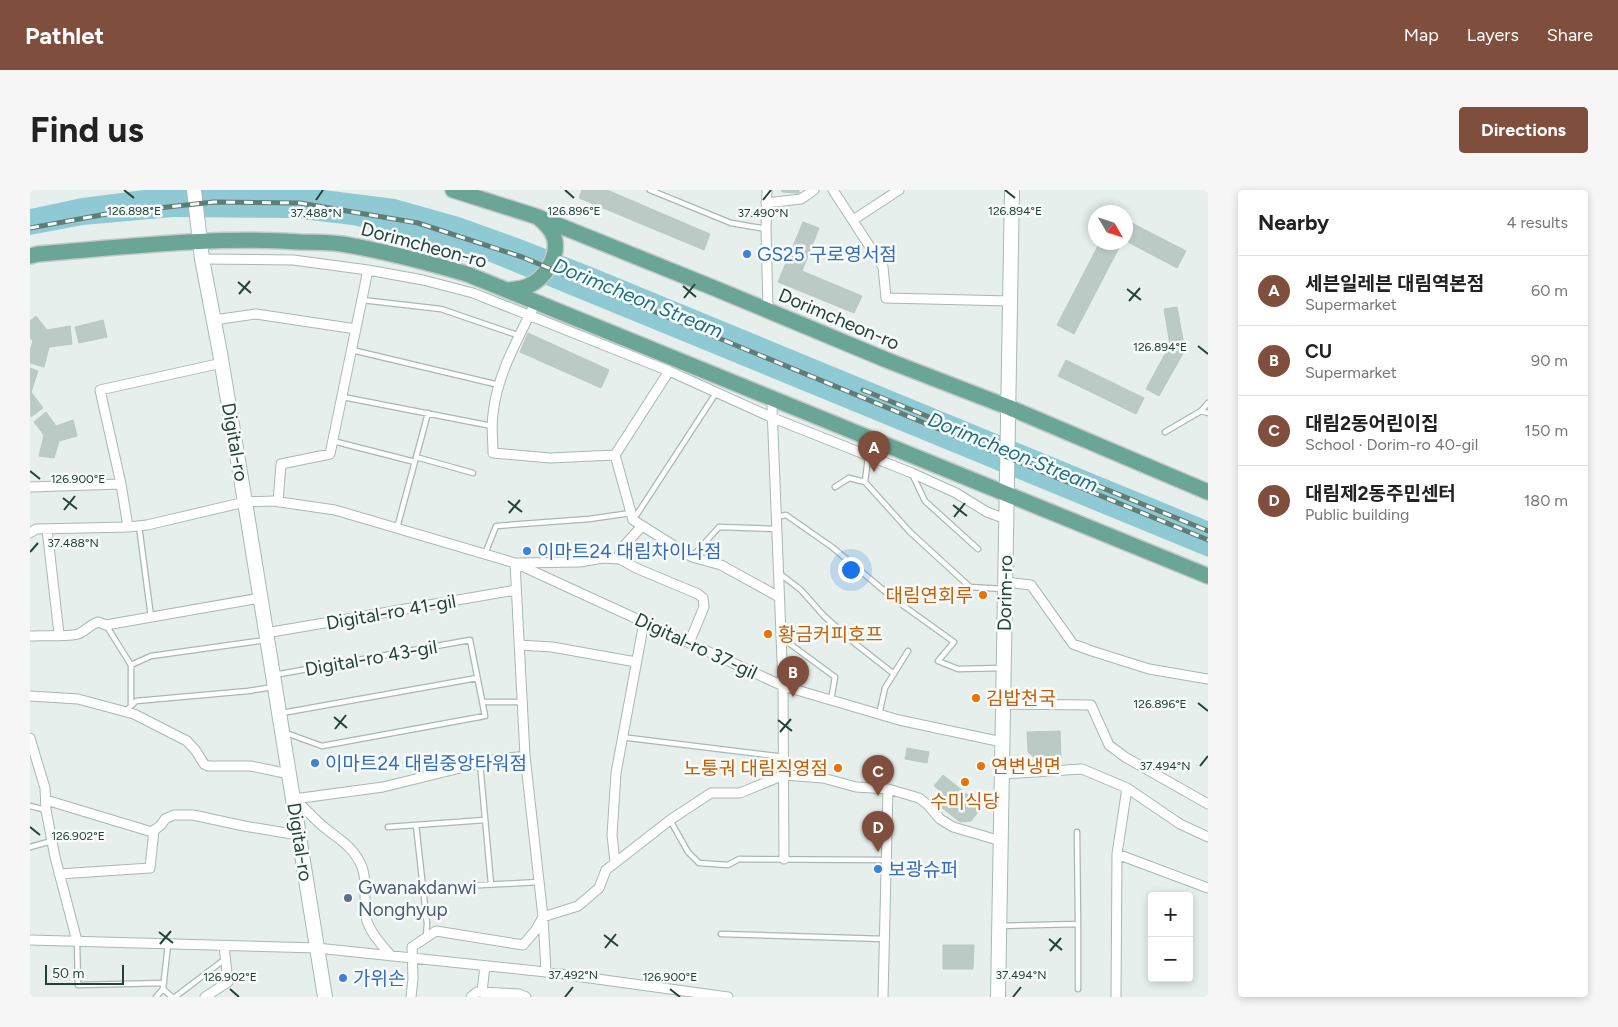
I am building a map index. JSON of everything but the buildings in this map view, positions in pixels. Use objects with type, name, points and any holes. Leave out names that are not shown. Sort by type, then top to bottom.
[{"type":"main road","name":"Digital-ro","points":[[194,190],[202,259],[222,363],[294,798],[324,997]]},
{"type":"main road","name":"Dorimcheon-ro","points":[[453,190],[543,222],[768,310],[1008,411],[1208,492]]},
{"type":"main road","name":"Dorim-ro","points":[[998,997],[1012,190]]},
{"type":"main road","points":[[513,290],[528,286],[540,279],[550,265],[555,249],[554,237],[543,222]]},
{"type":"main road","name":"Dorimcheon-ro","points":[[33,259],[199,234],[340,244],[415,259],[513,290],[536,302],[774,398],[1007,487],[1208,576]]},
{"type":"street","points":[[767,190],[768,310]]},
{"type":"street","points":[[766,203],[801,199],[814,190]]},
{"type":"street","points":[[833,190],[884,267],[886,298],[1010,301]]},
{"type":"street","points":[[853,220],[899,190]]},
{"type":"street","points":[[202,259],[293,260],[368,270],[423,280],[473,293],[669,372],[868,457],[912,473],[956,493],[987,512],[1006,519]]},
{"type":"street","points":[[278,502],[281,464],[330,454],[368,270]]},
{"type":"street","points":[[536,302],[504,369],[499,385],[493,414],[493,453],[550,458],[615,455]]},
{"type":"street","points":[[214,320],[256,314],[356,329]]},
{"type":"street","points":[[128,527],[121,484],[100,390],[222,363]]},
{"type":"street","points":[[669,372],[615,455],[632,516],[642,526],[692,557],[721,565],[779,597]]},
{"type":"street","points":[[774,398],[773,418],[784,757],[784,859]]},
{"type":"street","points":[[30,487],[121,484]]},
{"type":"street","name":"Digital-ro 37-gil","points":[[30,533],[36,529],[139,526],[245,502],[278,502],[335,510],[515,563],[782,686],[899,720],[1002,742]]},
{"type":"street","points":[[617,559],[623,547],[642,526]]},
{"type":"street","points":[[47,529],[59,634]]},
{"type":"street","points":[[546,972],[543,917],[524,756],[515,563],[580,562],[603,558],[617,559],[698,594],[703,598],[704,607],[689,643]]},
{"type":"street","points":[[1005,585],[1030,585],[1073,644],[1092,652],[1149,669],[1208,679]]},
{"type":"street","name":"Digital-ro 41-gil","points":[[267,636],[516,590]]},
{"type":"street","points":[[30,636],[75,635],[84,631],[90,624],[98,622],[106,625],[260,598]]},
{"type":"street","points":[[615,862],[612,835],[616,773],[644,622]]},
{"type":"street","points":[[519,645],[552,647],[636,662]]},
{"type":"street","points":[[30,696],[78,699],[128,708],[134,714],[187,741],[204,764],[208,766],[251,766],[289,774]]},
{"type":"street","points":[[1003,704],[1091,705],[1109,745],[1125,757],[1208,804]]},
{"type":"street","points":[[30,738],[45,788],[46,810],[52,841],[77,941]]},
{"type":"street","points":[[294,798],[383,787],[480,763],[524,756]]},
{"type":"street","points":[[1002,774],[1082,769],[1127,788],[1180,824],[1208,837]]},
{"type":"street","points":[[411,997],[413,979],[412,947],[436,932],[523,945],[535,931],[543,917],[578,906],[599,888],[606,870],[615,862],[670,820],[711,793],[740,793],[784,775],[823,778],[856,787],[888,788],[919,798],[940,819],[953,827],[1000,841]]},
{"type":"street","points":[[883,997],[888,788]]},
{"type":"street","points":[[1116,997],[1117,854],[1127,788]]},
{"type":"street","points":[[294,798],[324,827],[343,840],[361,865],[365,880],[366,918],[377,940],[391,956]]},
{"type":"street","points":[[46,800],[152,832],[161,825],[165,818],[174,815],[193,815],[244,826],[298,834]]},
{"type":"street","points":[[59,874],[150,868],[154,830]]},
{"type":"street","points":[[1117,854],[1208,888]]},
{"type":"street","points":[[30,940],[317,948],[546,972],[675,993],[728,997]]},
{"type":"street","points":[[205,997],[228,982],[224,946]]},
{"type":"street","points":[[485,966],[486,994]]},
{"type":"street","points":[[471,997],[477,992],[486,994],[519,994],[526,997]]},
{"type":"lane","points":[[650,190],[731,223],[766,228]]},
{"type":"lane","points":[[362,300],[441,309],[520,336]]},
{"type":"lane","points":[[352,350],[499,385]]},
{"type":"lane","points":[[485,554],[496,526],[632,516],[716,392]]},
{"type":"lane","points":[[343,397],[492,426]]},
{"type":"lane","points":[[1165,432],[1201,411],[1208,403]]},
{"type":"lane","points":[[1201,411],[1208,413]]},
{"type":"lane","points":[[397,528],[428,413]]},
{"type":"lane","points":[[333,441],[473,473]]},
{"type":"lane","points":[[865,482],[868,457]]},
{"type":"lane","points":[[912,473],[925,501],[978,549]]},
{"type":"lane","points":[[835,487],[849,478],[865,482],[910,532],[970,587],[1005,585]]},
{"type":"lane","points":[[776,517],[786,515],[832,547],[894,599],[954,642],[938,661],[958,669],[1004,668]]},
{"type":"lane","points":[[139,526],[151,617]]},
{"type":"lane","points":[[692,557],[719,527],[777,529]]},
{"type":"lane","points":[[778,572],[801,590],[824,616],[856,645],[894,674]]},
{"type":"lane","points":[[106,625],[130,664],[128,708]]},
{"type":"lane","points":[[130,664],[152,656],[267,636]]},
{"type":"lane","points":[[781,637],[835,677],[831,700]]},
{"type":"lane","name":"Digital-ro 43-gil","points":[[274,681],[470,640],[477,678]]},
{"type":"lane","points":[[879,714],[885,688],[908,651]]},
{"type":"lane","points":[[279,714],[477,678],[485,716],[322,746],[282,732]]},
{"type":"lane","points":[[128,708],[136,701],[248,692],[274,681]]},
{"type":"lane","points":[[482,702],[522,702]]},
{"type":"lane","points":[[621,738],[784,757]]},
{"type":"lane","points":[[480,763],[491,884]]},
{"type":"lane","points":[[30,806],[46,810]]},
{"type":"lane","points":[[388,828],[485,820]]},
{"type":"lane","points":[[670,820],[688,852],[699,863],[728,865],[739,859],[886,860]]},
{"type":"lane","points":[[416,825],[427,924],[426,938]]},
{"type":"lane","points":[[1077,832],[1078,989]]},
{"type":"lane","points":[[30,847],[52,841]]},
{"type":"lane","points":[[463,886],[539,882]]},
{"type":"lane","points":[[999,926],[1078,924]]},
{"type":"lane","points":[[721,934],[884,939]]},
{"type":"lane","points":[[77,941],[78,985],[164,983]]},
{"type":"lane","points":[[156,997],[163,989],[168,944]]},
{"type":"lane","points":[[163,989],[174,997],[225,958]]},
{"type":"water","name":"Dorimcheon Stream","points":[[144,190],[324,190],[395,199],[459,217],[594,268],[1208,521],[1208,557],[490,262],[419,239],[352,225],[293,218],[173,217],[83,225],[30,235],[30,209],[82,198]]},
{"type":"railway","points":[[30,228],[112,213],[214,202],[300,203],[418,223],[522,257],[1208,540]]},
{"type":"railway","points":[[863,390],[1208,531]]},
{"type":"place","name":"GS25 구로영서점","points":[[747,254]]},
{"type":"place","name":"세븐일레븐 대림역본점","points":[[874,472]]},
{"type":"place","name":"이마트24 대림차이나점","points":[[527,551]]},
{"type":"place","name":"대림연회루","points":[[983,595]]},
{"type":"place","name":"황금커피호프","points":[[768,634]]},
{"type":"place","name":"CU","points":[[793,697]]},
{"type":"place","name":"김밥천국","points":[[976,698]]},
{"type":"place","name":"이마트24 대림중앙타워점","points":[[315,763]]},
{"type":"place","name":"연변냉면","points":[[981,766]]},
{"type":"place","name":"노퉁궈 대림직영점","points":[[838,768]]},
{"type":"place","name":"수미식당","points":[[965,782]]},
{"type":"place","name":"대림2동어린이집","points":[[878,796]]},
{"type":"place","name":"대림제2동주민센터","points":[[878,852]]},
{"type":"place","name":"보광슈퍼","points":[[878,869]]},
{"type":"place","name":"Gwanakdanwi Nonghyup","points":[[348,898]]},
{"type":"place","name":"가위손","points":[[343,978]]}]
